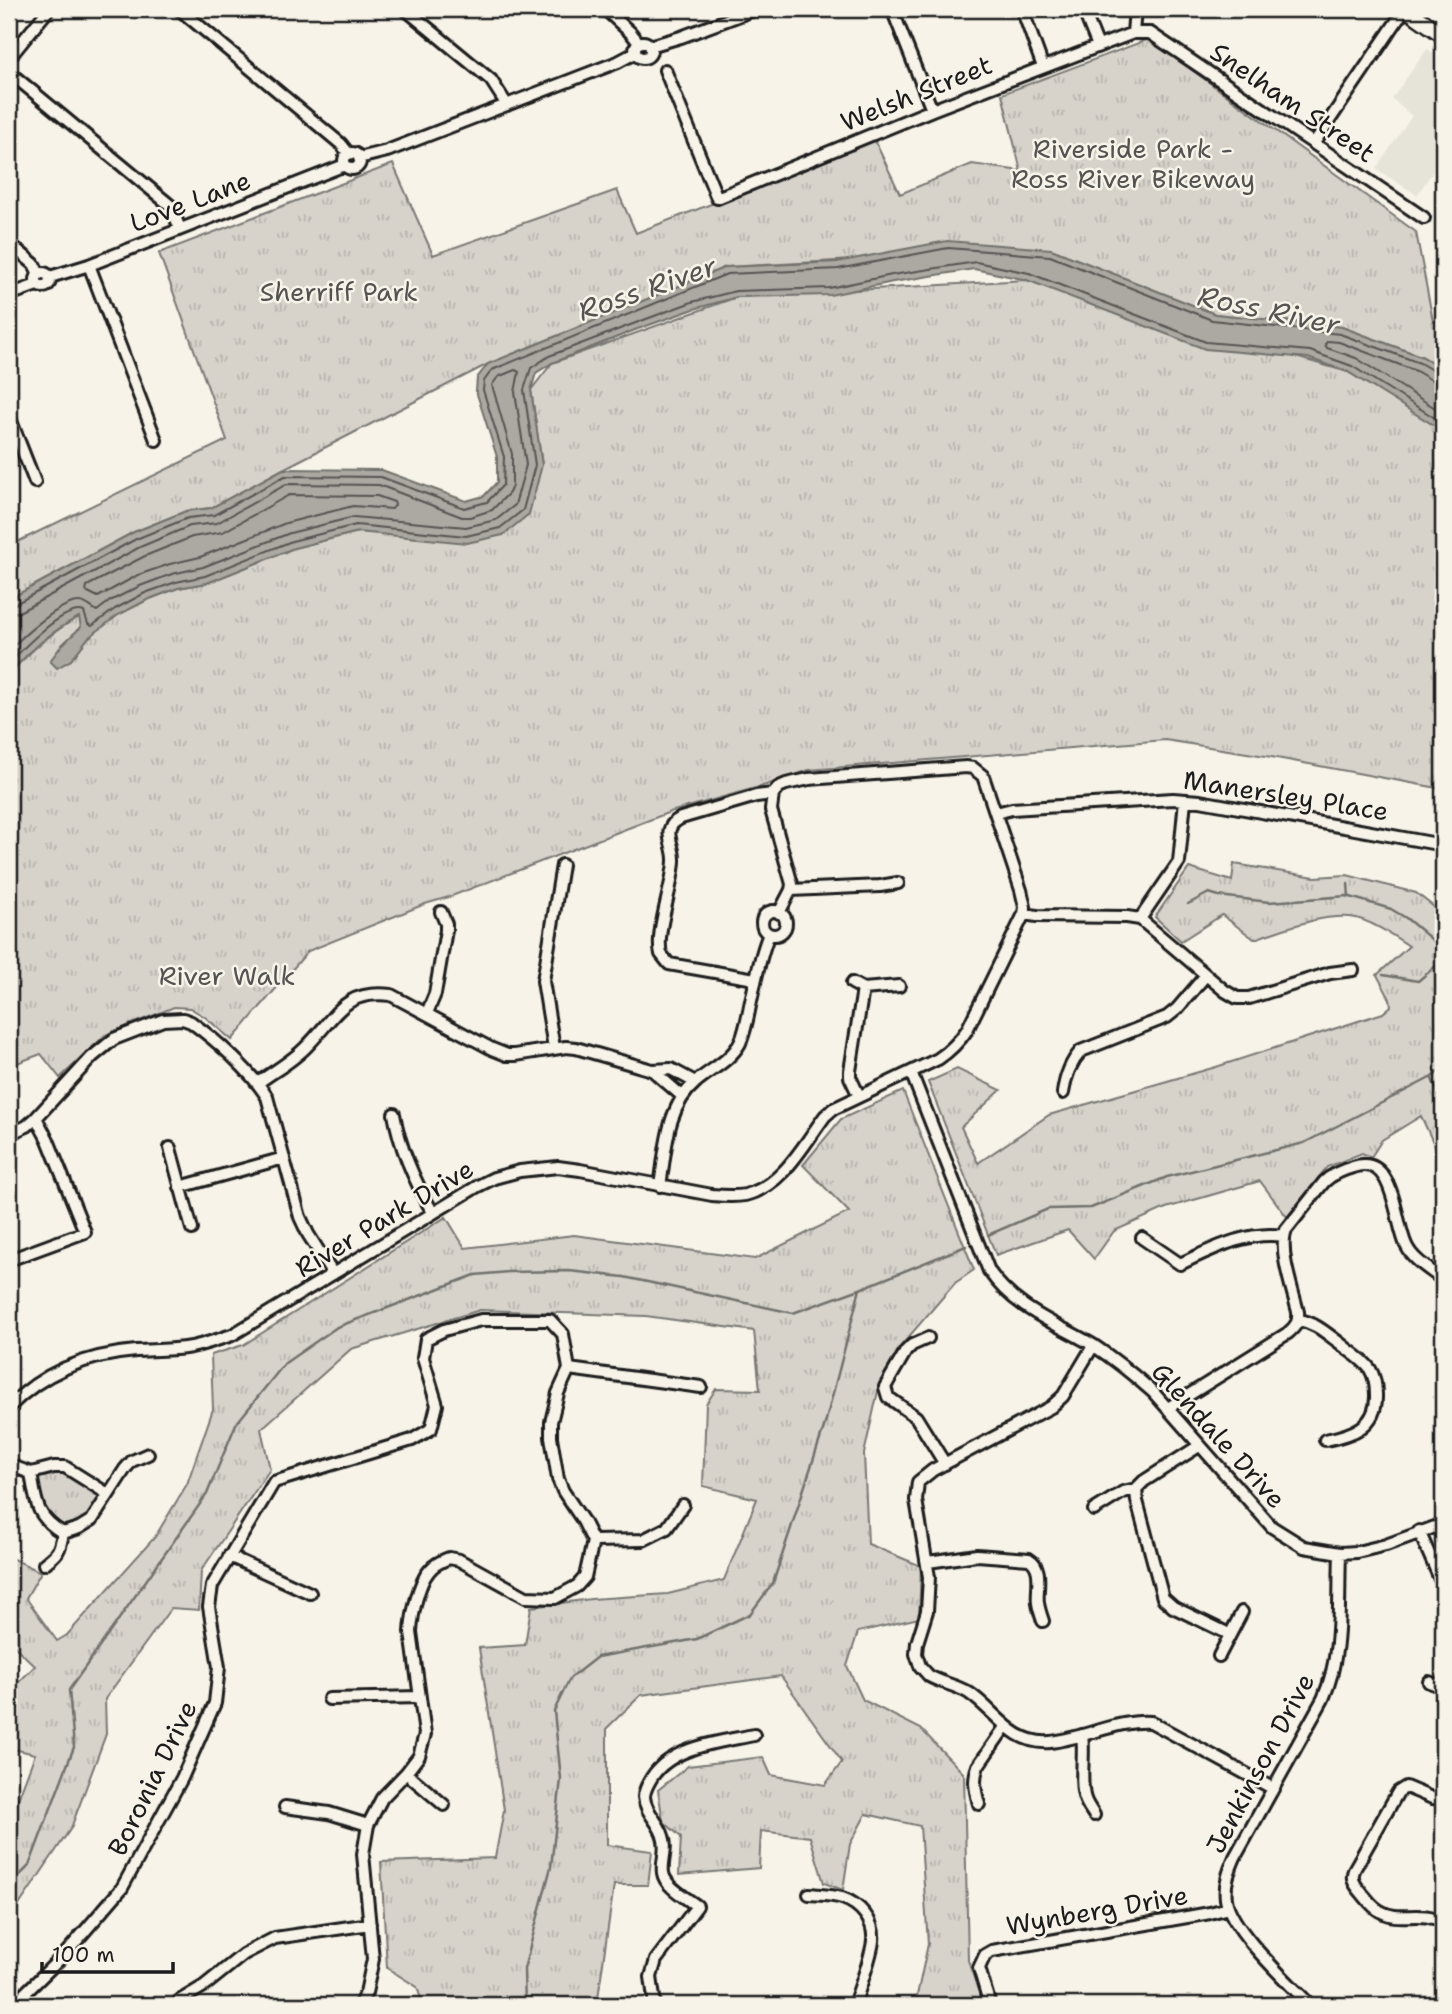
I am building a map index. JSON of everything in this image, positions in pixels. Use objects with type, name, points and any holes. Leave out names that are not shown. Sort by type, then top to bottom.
[{"type":"main road","points":[[1405,9],[1443,35]]},
{"type":"main road","points":[[1434,9],[1443,15]]},
{"type":"street","points":[[9,58],[49,9]]},
{"type":"street","points":[[178,9],[341,144],[351,159]]},
{"type":"street","points":[[405,9],[491,80],[507,105]]},
{"type":"street","points":[[605,9],[631,33],[641,47]]},
{"type":"street","name":"Love Lane","points":[[9,295],[42,279],[89,265],[351,159],[387,151],[618,62],[641,47],[681,37],[756,9]]},
{"type":"street","points":[[892,9],[932,110]]},
{"type":"street","points":[[1022,9],[1043,67]]},
{"type":"street","points":[[1083,9],[1098,46]]},
{"type":"street","points":[[1132,33],[1135,9]]},
{"type":"street","points":[[1314,143],[1405,9]]},
{"type":"street","name":"Welsh Street","points":[[665,70],[717,198],[932,110],[1132,33]]},
{"type":"street","name":"Snelham Street","points":[[1132,33],[1150,33],[1424,218]]},
{"type":"street","points":[[9,72],[171,206],[180,229]]},
{"type":"street","points":[[9,243],[34,264],[42,279]]},
{"type":"street","points":[[89,265],[156,440]]},
{"type":"street","points":[[9,416],[35,482]]},
{"type":"street","points":[[755,979],[670,964],[660,954],[660,939],[674,862],[668,830],[671,825],[681,818],[756,796],[772,794],[786,784],[809,779],[973,768],[983,776],[996,813],[1021,890],[1024,914],[1139,919],[1225,991],[1242,999],[1330,973],[1353,970]]},
{"type":"street","points":[[660,1186],[671,1121],[682,1096],[695,1082],[731,1055],[741,1040],[769,934],[779,934],[784,930],[785,920],[779,913],[791,890],[791,879],[771,810],[772,794]]},
{"type":"street","points":[[1139,919],[1179,862],[1185,800]]},
{"type":"street","name":"Manersley Place","points":[[996,813],[1012,809],[1185,800],[1238,807],[1443,845]]},
{"type":"street","points":[[554,1048],[543,981],[562,865]]},
{"type":"street","points":[[791,890],[898,883]]},
{"type":"street","points":[[427,1013],[435,995],[446,930],[441,912]]},
{"type":"street","name":"River Park Drive","points":[[9,1407],[41,1379],[73,1364],[113,1353],[184,1348],[232,1335],[494,1178],[537,1168],[558,1167],[729,1196],[760,1190],[784,1171],[833,1109],[938,1059],[959,1042],[1024,914]]},
{"type":"street","points":[[1063,1093],[1073,1061],[1081,1051],[1167,1017],[1206,975]]},
{"type":"street","points":[[859,1097],[850,1077],[857,986],[899,986]]},
{"type":"street","points":[[258,1083],[306,1047],[339,1010],[354,998],[376,993],[391,995],[507,1055],[554,1048],[576,1048],[652,1070],[671,1069],[695,1082]]},
{"type":"street","points":[[9,1134],[27,1126],[36,1118],[103,1047],[130,1031],[163,1020],[183,1019],[191,1022],[258,1083],[267,1097],[303,1225],[333,1274]]},
{"type":"street","points":[[652,1070],[682,1096]]},
{"type":"street","name":"Glendale Drive","points":[[911,1072],[989,1270],[997,1282],[1014,1300],[1093,1346],[1132,1373],[1168,1408],[1272,1527],[1304,1547],[1340,1553],[1372,1549],[1443,1524]]},
{"type":"street","points":[[394,1114],[413,1177],[433,1213]]},
{"type":"street","points":[[9,1260],[85,1233],[48,1140],[36,1118]]},
{"type":"street","points":[[170,1148],[192,1229]]},
{"type":"street","points":[[180,1187],[284,1158]]},
{"type":"street","points":[[1168,1408],[1297,1325],[1299,1320],[1284,1248],[1284,1236],[1331,1175],[1355,1166],[1367,1166],[1381,1172],[1388,1184],[1402,1236],[1411,1253],[1443,1280]]},
{"type":"street","points":[[1142,1238],[1180,1264],[1246,1238],[1284,1236]]},
{"type":"street","name":"Boronia Drive","points":[[9,2005],[24,2001],[122,1888],[182,1778],[215,1703],[219,1667],[209,1607],[212,1586],[274,1482],[412,1440],[431,1429],[437,1405],[423,1358],[426,1339],[444,1330],[481,1320],[550,1320],[563,1334],[569,1369]]},
{"type":"street","points":[[1299,1320],[1313,1323],[1364,1363],[1375,1381],[1376,1406],[1370,1420],[1360,1429],[1340,1438],[1325,1440]]},
{"type":"street","points":[[928,1338],[912,1345],[906,1352],[888,1380],[886,1393],[916,1417],[945,1464]]},
{"type":"street","points":[[1093,1346],[1063,1396],[1051,1408],[945,1464],[918,1482],[916,1490],[928,1562],[928,1600],[916,1648],[920,1666],[929,1676],[972,1696],[1005,1727],[1028,1740],[1051,1742],[1135,1723],[1151,1722],[1274,1789]]},
{"type":"street","points":[[359,2005],[366,1993],[373,1959],[363,1854],[368,1825],[382,1798],[419,1756],[425,1734],[411,1632],[412,1617],[423,1583],[432,1567],[449,1558],[459,1560],[526,1597],[555,1598],[577,1586],[585,1577],[593,1541],[558,1479],[551,1437],[551,1422],[558,1393],[569,1369],[701,1387]]},
{"type":"street","points":[[1094,1510],[1123,1492],[1136,1489],[1199,1446]]},
{"type":"street","points":[[31,1473],[38,1511],[52,1527],[63,1533],[92,1520],[132,1461],[148,1454]]},
{"type":"street","points":[[9,1465],[31,1473],[65,1467],[108,1494]]},
{"type":"street","points":[[1136,1489],[1163,1598],[1173,1606],[1229,1634]]},
{"type":"street","points":[[593,1541],[643,1539],[667,1528],[683,1505]]},
{"type":"street","points":[[1419,1531],[1443,1586]]},
{"type":"street","points":[[44,1564],[57,1554],[63,1533]]},
{"type":"street","name":"Jenkinson Drive","points":[[1228,1908],[1226,1885],[1229,1870],[1332,1679],[1336,1654],[1340,1553]]},
{"type":"street","points":[[928,1562],[977,1555],[1029,1559],[1037,1568],[1038,1601],[1043,1621]]},
{"type":"street","points":[[229,1556],[310,1592]]},
{"type":"street","points":[[1219,1656],[1242,1612]]},
{"type":"street","points":[[1429,1682],[1443,1687]]},
{"type":"street","points":[[329,1699],[419,1697]]},
{"type":"street","points":[[979,1804],[974,1782],[975,1773],[992,1743],[1005,1727]]},
{"type":"street","points":[[655,2005],[651,1977],[656,1959],[697,1906],[666,1882],[663,1872],[666,1851],[663,1835],[646,1805],[646,1786],[654,1773],[685,1752],[754,1735]]},
{"type":"street","points":[[1082,1735],[1083,1792],[1094,1815]]},
{"type":"street","points":[[406,1773],[444,1805]]},
{"type":"street","points":[[1443,1799],[1432,1798],[1406,1787],[1398,1792],[1352,1877],[1356,1886],[1377,1910],[1391,1915],[1427,1915],[1443,1922]]},
{"type":"street","points":[[285,1807],[328,1813],[368,1825]]},
{"type":"street","points":[[809,1894],[851,1902],[869,1922],[873,1940],[854,2005]]},
{"type":"street","points":[[1228,1908],[1238,1927],[1310,2005]]},
{"type":"street","name":"Wynberg Drive","points":[[990,2005],[979,1968],[985,1955],[992,1951],[1228,1908]]},
{"type":"street","points":[[179,2001],[204,1986],[244,1954],[275,1938],[370,1924]]},
{"type":"shaded area","points":[[1427,49],[1443,60],[1443,157],[1417,195],[1376,169],[1412,116],[1392,99]]},
{"type":"green space","name":"Riverside Park - Ross River Bikeway","points":[[1149,39],[1416,232],[1433,321],[1443,321],[1443,369],[1423,357],[1342,327],[1215,314],[1051,249],[726,267],[488,364],[211,508],[186,511],[134,532],[9,599],[9,546],[227,440],[159,253],[393,164],[433,255],[617,190],[636,233],[875,141],[900,194],[972,164],[1021,171],[1002,94]]},
{"type":"green space","name":"River Walk","points":[[1027,280],[1348,372],[1443,430],[1443,789],[1165,740],[809,770],[670,812],[308,951],[232,1040],[190,1008],[174,1007],[105,1035],[60,1078],[41,1054],[9,1066],[9,674],[51,635],[80,616],[81,627],[62,645],[71,660],[88,638],[118,615],[147,600],[178,588],[207,583],[294,548],[358,532],[503,535],[542,465],[531,390],[552,363],[737,297]]},
{"type":"green space","points":[[1234,864],[1315,877],[1347,875],[1416,893],[1443,914],[1443,1164],[1421,1116],[1382,1140],[1371,1157],[1362,1153],[1327,1167],[1287,1217],[1260,1181],[1166,1208],[1114,1231],[1094,1259],[1068,1230],[996,1255],[928,1082],[957,1069],[1001,1090],[961,1127],[978,1163],[1049,1115],[1216,1067],[1383,1013],[1391,1006],[1377,975],[1409,946],[1357,918],[1325,918],[1254,939],[1222,915],[1181,941],[1155,917],[1189,868],[1232,881]]},
{"type":"green space","points":[[903,1091],[974,1270],[955,1283],[899,1348],[880,1382],[864,1454],[868,1544],[921,1566],[919,1618],[858,1632],[847,1666],[863,1700],[921,1729],[964,1774],[968,1960],[983,2005],[915,2005],[928,1944],[920,1826],[866,1814],[850,1844],[843,1890],[824,1883],[810,1837],[761,1831],[759,1868],[679,1875],[681,1837],[663,1821],[658,1790],[688,1766],[763,1757],[771,1775],[825,1785],[842,1762],[781,1676],[641,1695],[607,1728],[607,1845],[652,1851],[648,1885],[614,1885],[597,2005],[423,2005],[417,1987],[387,1968],[381,1862],[495,1858],[504,1810],[479,1648],[525,1645],[531,1607],[591,1599],[668,1594],[724,1580],[757,1499],[703,1486],[706,1404],[716,1389],[760,1390],[754,1331],[646,1316],[480,1310],[351,1349],[261,1429],[270,1469],[201,1571],[199,1610],[171,1608],[105,1699],[106,1734],[71,1828],[9,1920],[9,1823],[35,1754],[9,1748],[9,1687],[13,1688],[35,1666],[9,1641],[9,1557],[41,1572],[26,1598],[57,1641],[67,1635],[155,1537],[187,1484],[213,1409],[211,1355],[243,1345],[446,1217],[465,1248],[574,1235],[755,1259],[849,1212],[803,1165],[841,1119]]},
{"type":"green space","points":[[60,1470],[99,1494],[101,1498],[90,1517],[71,1526],[58,1525],[42,1510],[38,1480],[43,1474]]},
{"type":"water","points":[[947,241],[1051,249],[1215,314],[1342,327],[1423,357],[1443,369],[1443,431],[1348,372],[1308,358],[1205,349],[1027,280],[974,269],[830,295],[737,297],[635,330],[552,363],[536,373],[531,390],[542,465],[529,514],[503,535],[467,543],[358,532],[294,548],[207,583],[178,588],[147,600],[118,615],[88,638],[71,660],[57,668],[50,661],[81,627],[79,617],[41,642],[9,674],[9,599],[134,532],[186,511],[211,508],[283,469],[382,470],[466,501],[484,496],[497,482],[497,457],[476,391],[477,378],[488,364],[726,267],[837,262]]},
{"type":"waterway","points":[[1348,884],[1349,897]]},
{"type":"waterway","points":[[1188,904],[1209,893],[1269,902],[1347,896],[1391,909],[1443,949]]},
{"type":"waterway","points":[[1383,975],[1418,981],[1443,960]]},
{"type":"waterway","points":[[988,1235],[1048,1209],[1091,1208],[1167,1177],[1304,1143],[1432,1077],[1443,1068]]},
{"type":"waterway","points":[[1432,1079],[1443,1104]]},
{"type":"waterway","points":[[9,1886],[29,1866],[74,1747],[69,1690],[207,1494],[236,1424],[285,1363],[337,1327],[475,1275],[508,1272],[569,1271],[624,1277],[793,1313],[966,1246]]},
{"type":"waterway","points":[[525,2005],[524,1969],[551,1867],[561,1779],[554,1711],[570,1678],[597,1657],[697,1639],[750,1614],[773,1583],[825,1424],[860,1289]]},
{"type":"water label","name":"Ross River","points":[[647,288]]},
{"type":"water label","name":"Ross River","points":[[1269,310]]},
{"type":"park label","name":"Sherriff Park","points":[[339,291]]}]
